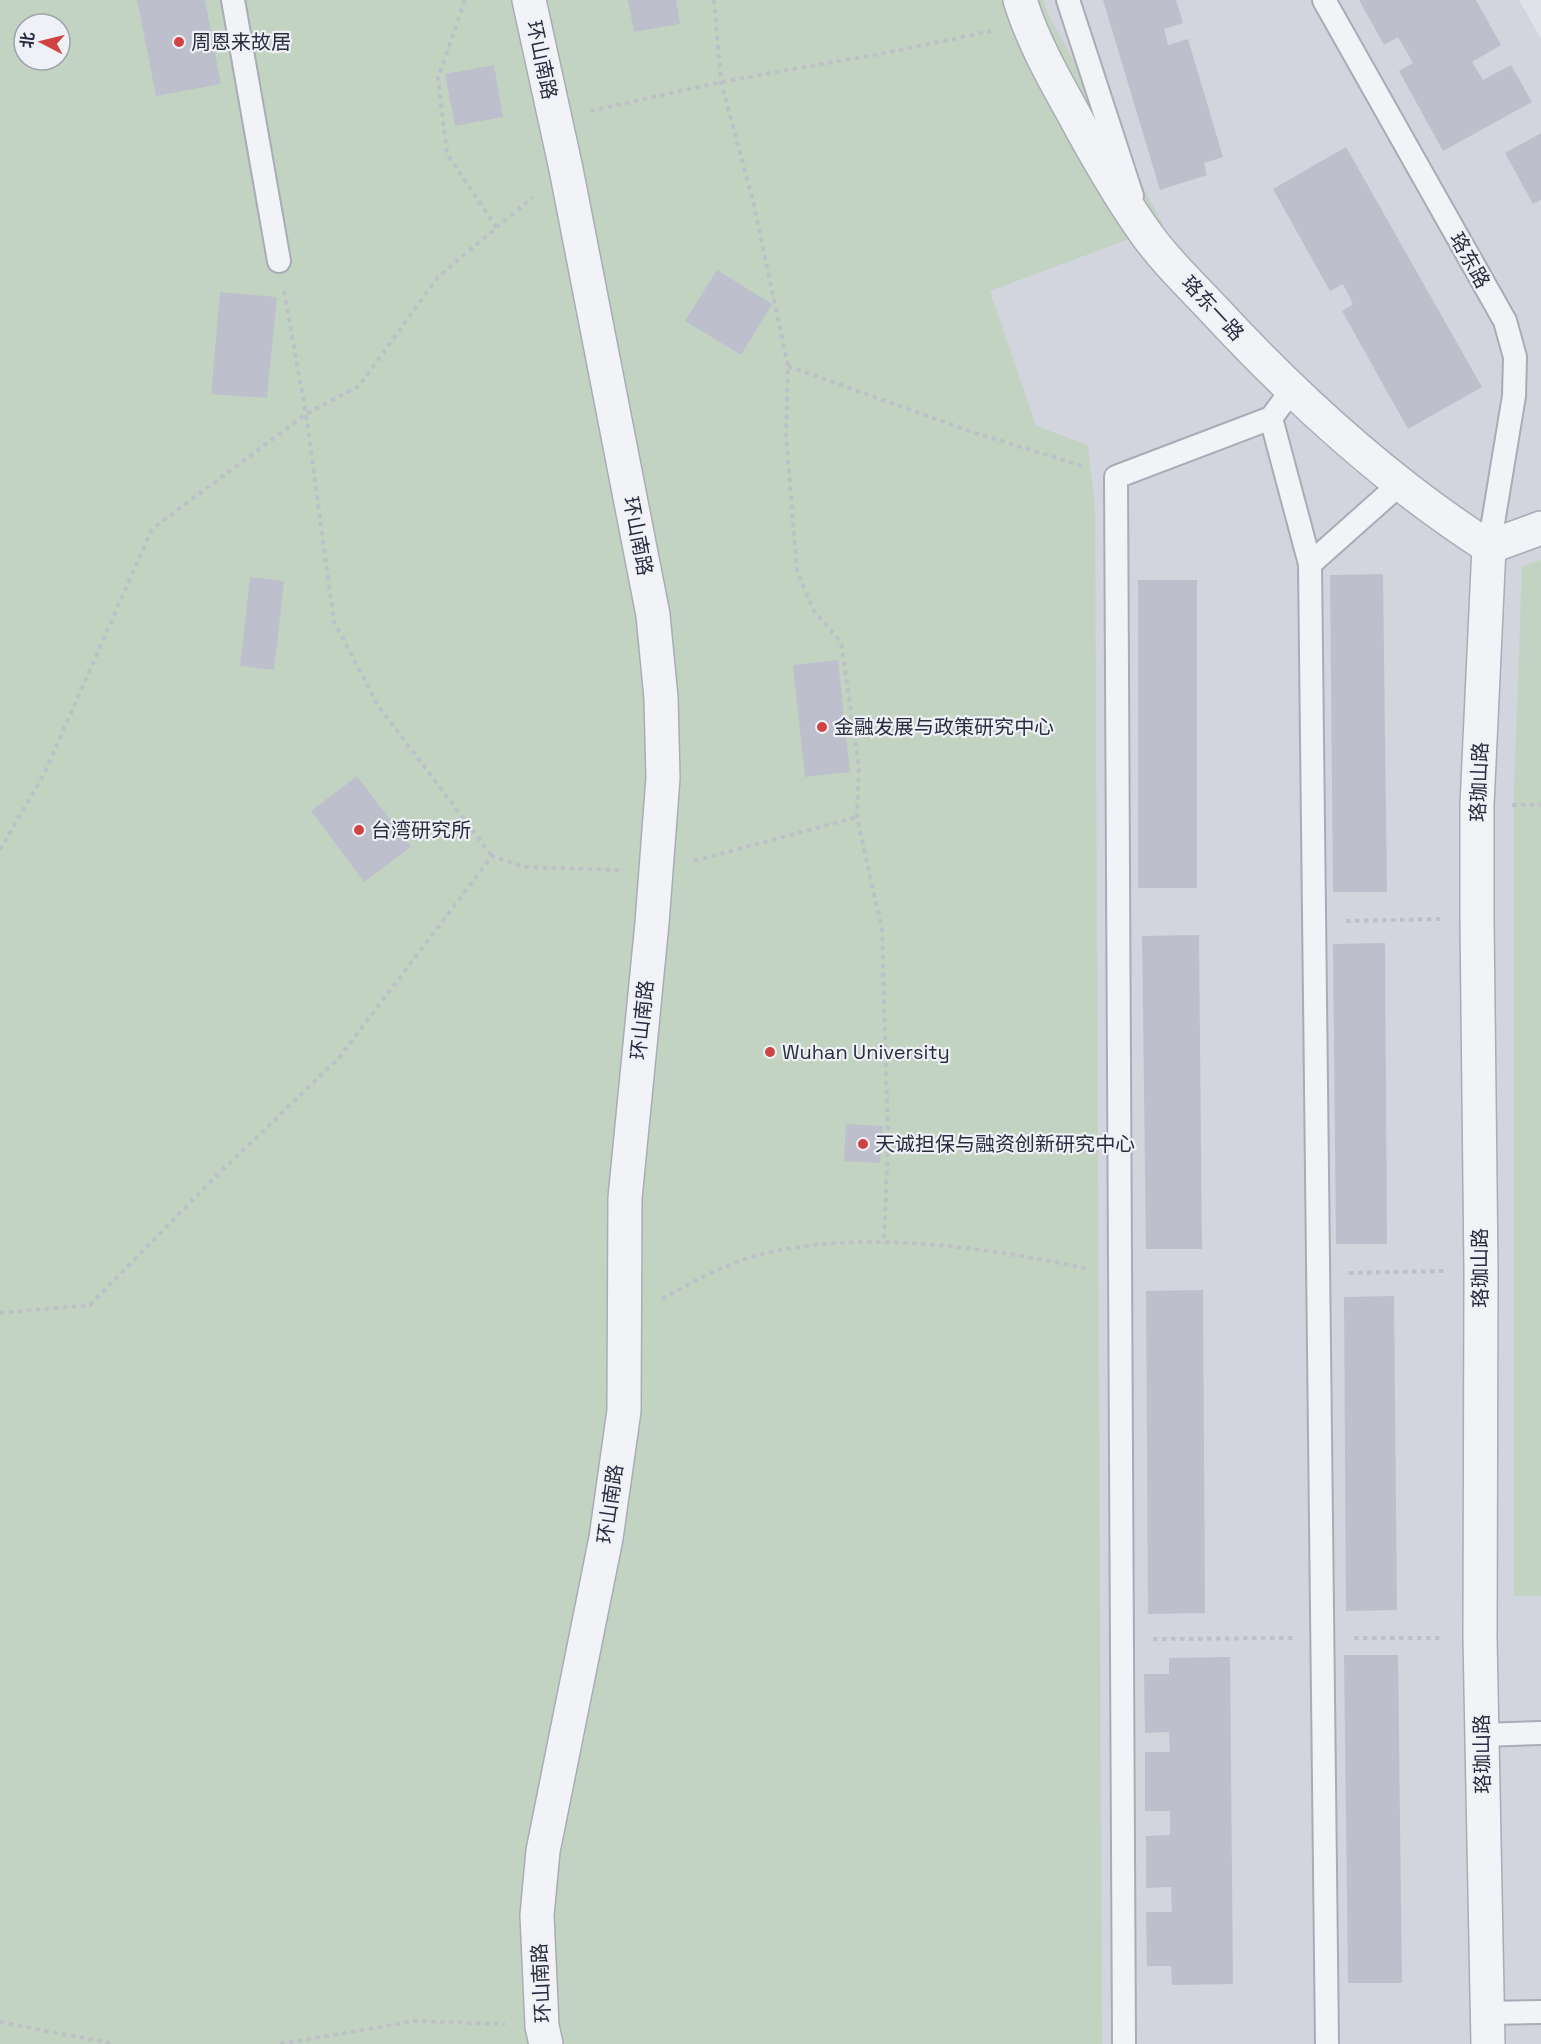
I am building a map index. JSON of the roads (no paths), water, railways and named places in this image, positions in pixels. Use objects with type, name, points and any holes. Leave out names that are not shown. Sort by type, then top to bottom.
[{"type":"street","name":"环山南路","points":[[529,0],[566,169],[653,615],[661,698],[663,778],[625,1198],[624,1411],[606,1538],[543,1851],[537,1915],[544,2035]]},
{"type":"street","name":"珞东一路","points":[[1024,11],[1082,129],[1142,229],[1184,278],[1292,390],[1401,483],[1451,522],[1489,547]]},
{"type":"street","points":[[1489,547],[1541,528]]},
{"type":"street","name":"珞珈山路","points":[[1488,2029],[1481,1735],[1481,1271],[1477,805],[1489,547]]},
{"type":"lane","points":[[233,0],[279,261]]},
{"type":"lane","points":[[1068,0],[1142,229]]},
{"type":"lane","name":"珞东路","points":[[1324,0],[1505,321],[1515,357],[1514,396],[1489,547]]},
{"type":"lane","points":[[1124,2044],[1116,477],[1271,418],[1292,390]]},
{"type":"lane","points":[[1271,418],[1310,564],[1327,2044]]},
{"type":"lane","points":[[1310,564],[1401,483]]},
{"type":"lane","points":[[1481,1735],[1541,1733]]},
{"type":"lane","points":[[1488,2029],[1541,2012]]},
{"type":"place","name":"周恩来故居","points":[[179,42]]},
{"type":"place","name":"金融发展与政策研究中心","points":[[822,727]]},
{"type":"place","name":"台湾研究所","points":[[359,830]]},
{"type":"place","name":"Wuhan University","points":[[770,1052]]},
{"type":"place","name":"天诚担保与融资创新研究中心","points":[[863,1144]]}]
